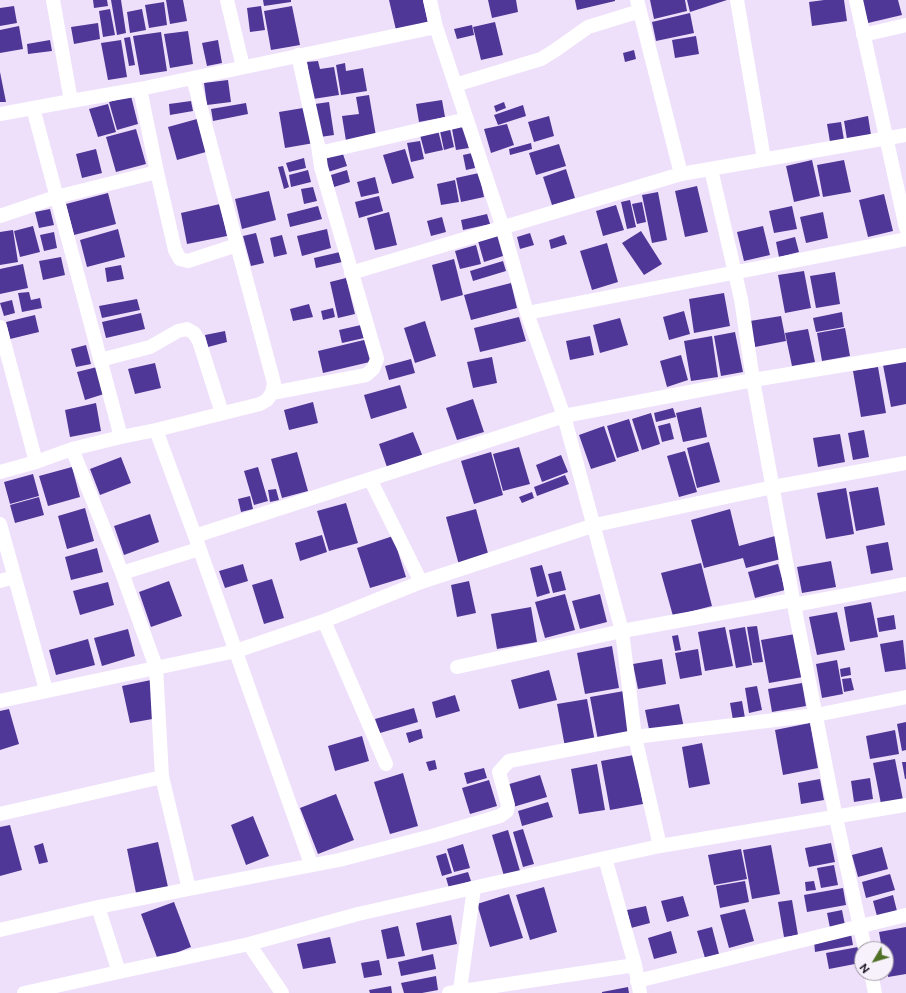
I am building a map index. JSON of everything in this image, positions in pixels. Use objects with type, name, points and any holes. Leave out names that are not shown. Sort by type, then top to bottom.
[{"type":"street","points":[[53,0],[71,101]]},
{"type":"street","points":[[227,0],[243,67]]},
{"type":"street","points":[[430,0],[436,26],[503,228],[527,313],[564,416],[595,525],[622,631],[635,737],[660,846]]},
{"type":"street","points":[[737,0],[764,159]]},
{"type":"street","points":[[856,0],[888,139],[906,228]]},
{"type":"street","points":[[455,85],[541,59],[588,27],[638,6],[682,174]]},
{"type":"street","points":[[863,34],[906,25]]},
{"type":"street","points":[[0,114],[140,89],[298,54],[436,26]]},
{"type":"street","points":[[272,393],[366,375],[373,369],[377,358],[321,167],[298,54]]},
{"type":"street","points":[[0,472],[36,462],[72,449],[260,404],[267,400],[272,393],[274,383],[193,78]]},
{"type":"street","points":[[140,89],[175,250],[180,259],[188,261],[237,246]]},
{"type":"street","points":[[33,108],[120,437]]},
{"type":"street","points":[[319,153],[467,119]]},
{"type":"street","points":[[351,273],[682,174],[906,136]]},
{"type":"street","points":[[711,169],[740,299],[752,380],[794,603],[836,818],[863,941]]},
{"type":"street","points":[[0,216],[56,197],[157,172]]},
{"type":"street","points":[[527,313],[906,239]]},
{"type":"street","points":[[0,327],[36,462]]},
{"type":"street","points":[[100,360],[150,347],[178,331],[187,329],[194,333],[199,342],[222,413]]},
{"type":"street","points":[[122,573],[197,542],[370,480],[564,416],[752,380],[906,355]]},
{"type":"street","points":[[156,430],[311,864]]},
{"type":"street","points":[[72,449],[122,573],[156,667],[162,777],[189,889]]},
{"type":"street","points":[[0,701],[46,690],[236,651],[324,621],[421,582],[595,525],[773,487],[906,463]]},
{"type":"street","points":[[370,480],[421,582]]},
{"type":"street","points":[[0,524],[46,690]]},
{"type":"street","points":[[0,581],[14,577]]},
{"type":"street","points":[[457,667],[622,631],[906,584]]},
{"type":"street","points":[[324,621],[386,764]]},
{"type":"street","points":[[0,930],[98,907],[311,864],[339,860],[500,816],[507,812],[508,805],[499,772],[509,761],[635,737],[816,715],[906,697]]},
{"type":"street","points":[[0,814],[162,777]]},
{"type":"street","points":[[24,993],[249,944],[358,914],[660,846],[836,818],[906,805]]},
{"type":"street","points":[[605,858],[639,987],[906,915]]},
{"type":"street","points":[[474,888],[454,992],[634,965]]},
{"type":"street","points":[[98,907],[119,972]]},
{"type":"street","points":[[249,944],[282,993]]},
{"type":"street","points":[[873,981],[876,993]]},
{"type":"building","points":[[93,0],[107,0],[108,6],[94,8]]},
{"type":"building","points":[[111,0],[121,0],[126,33],[117,35]]},
{"type":"building","points":[[166,0],[183,0],[187,21],[170,24]]},
{"type":"building","points":[[263,0],[291,0],[291,2],[264,6]]},
{"type":"building","points":[[389,0],[423,0],[428,22],[396,30]]},
{"type":"building","points":[[488,0],[516,0],[518,12],[492,18]]},
{"type":"building","points":[[575,0],[615,0],[615,1],[577,10]]},
{"type":"building","points":[[650,0],[685,0],[687,11],[654,19]]},
{"type":"building","points":[[687,0],[727,0],[690,12]]},
{"type":"building","points":[[844,0],[847,21],[812,26],[809,2]]},
{"type":"building","points":[[862,0],[898,0],[902,15],[868,23]]},
{"type":"building","points":[[164,2],[167,25],[149,28],[145,5]]},
{"type":"building","points":[[14,6],[17,23],[0,26],[0,8]]},
{"type":"building","points":[[261,6],[265,30],[250,32],[247,8]]},
{"type":"building","points":[[292,6],[300,45],[271,50],[264,11]]},
{"type":"building","points":[[110,9],[115,35],[103,37],[99,11]]},
{"type":"building","points":[[142,9],[146,30],[130,33],[127,12]]},
{"type":"building","points":[[690,13],[694,33],[656,41],[652,22]]},
{"type":"building","points":[[495,22],[503,55],[481,60],[473,27]]},
{"type":"building","points":[[98,23],[100,39],[74,44],[71,27]]},
{"type":"building","points":[[472,25],[474,35],[457,39],[454,29]]},
{"type":"building","points":[[19,26],[23,49],[0,53],[0,30]]},
{"type":"building","points":[[188,31],[193,64],[170,68],[164,34]]},
{"type":"building","points":[[161,32],[167,71],[140,75],[133,36]]},
{"type":"building","points":[[696,36],[699,54],[675,58],[672,40]]},
{"type":"building","points":[[130,37],[135,65],[129,66],[124,38]]},
{"type":"building","points":[[50,40],[52,51],[28,54],[27,44]]},
{"type":"building","points":[[121,40],[127,77],[108,80],[101,43]]},
{"type":"building","points":[[218,40],[222,63],[207,66],[202,43]]},
{"type":"building","points":[[634,50],[636,59],[625,62],[623,53]]},
{"type":"building","points":[[318,61],[320,69],[334,67],[339,95],[313,99],[307,62]]},
{"type":"building","points":[[345,63],[346,71],[363,68],[367,91],[341,95],[336,65]]},
{"type":"building","points":[[0,72],[6,102],[0,102]]},
{"type":"building","points":[[228,80],[231,102],[207,105],[204,83]]},
{"type":"building","points":[[369,95],[376,136],[346,141],[342,116],[359,114],[356,97]]},
{"type":"building","points":[[131,96],[138,124],[117,130],[109,102]]},
{"type":"building","points":[[442,100],[445,117],[419,122],[416,104]]},
{"type":"building","points":[[191,101],[193,111],[170,115],[169,104]]},
{"type":"building","points":[[329,102],[334,135],[320,137],[315,104]]},
{"type":"building","points":[[504,102],[506,108],[496,112],[494,106]]},
{"type":"building","points":[[246,103],[248,114],[213,121],[211,109]]},
{"type":"building","points":[[108,104],[116,132],[98,137],[89,109]]},
{"type":"building","points":[[523,105],[526,116],[498,125],[494,115]]},
{"type":"building","points":[[309,107],[314,143],[285,148],[279,112]]},
{"type":"building","points":[[549,116],[554,136],[534,142],[528,122]]},
{"type":"building","points":[[868,116],[871,135],[847,139],[844,121]]},
{"type":"building","points":[[197,119],[206,152],[177,160],[168,127]]},
{"type":"building","points":[[841,122],[844,140],[830,142],[827,124]]},
{"type":"building","points":[[507,124],[514,145],[491,153],[484,129]]},
{"type":"building","points":[[464,126],[469,148],[456,150],[452,129]]},
{"type":"building","points":[[136,129],[146,164],[116,172],[106,137]]},
{"type":"building","points":[[450,129],[454,147],[444,150],[440,131]]},
{"type":"building","points":[[438,130],[443,150],[425,154],[420,135]]},
{"type":"building","points":[[420,141],[424,159],[411,162],[407,143]]},
{"type":"building","points":[[531,143],[532,149],[510,155],[509,149]]},
{"type":"building","points":[[559,144],[566,166],[536,175],[529,153]]},
{"type":"building","points":[[96,149],[102,173],[82,178],[76,154]]},
{"type":"building","points":[[405,149],[414,178],[392,184],[383,155]]},
{"type":"building","points":[[342,151],[347,166],[328,172],[323,157]]},
{"type":"building","points":[[472,153],[475,168],[466,170],[463,155]]},
{"type":"building","points":[[304,158],[306,168],[289,172],[286,163]]},
{"type":"building","points":[[812,160],[820,196],[794,202],[786,166]]},
{"type":"building","points":[[844,160],[851,192],[823,197],[817,165]]},
{"type":"building","points":[[283,166],[289,187],[284,189],[278,167]]},
{"type":"building","points":[[566,169],[575,198],[552,205],[543,177]]},
{"type":"building","points":[[308,170],[311,182],[291,187],[289,175]]},
{"type":"building","points":[[347,170],[350,182],[334,187],[331,175]]},
{"type":"building","points":[[479,173],[484,197],[461,202],[456,178]]},
{"type":"building","points":[[375,177],[379,193],[361,197],[357,182]]},
{"type":"building","points":[[455,180],[459,202],[441,205],[437,184]]},
{"type":"building","points":[[697,186],[708,232],[685,237],[675,191]]},
{"type":"building","points":[[313,187],[317,201],[304,204],[301,189]]},
{"type":"building","points":[[269,191],[276,220],[242,229],[235,199]]},
{"type":"building","points":[[658,192],[667,240],[652,243],[642,195]]},
{"type":"building","points":[[108,193],[116,224],[74,235],[66,204]]},
{"type":"building","points":[[884,194],[893,231],[868,237],[859,200]]},
{"type":"building","points":[[379,196],[383,211],[359,218],[355,202]]},
{"type":"building","points":[[630,200],[636,227],[627,229],[621,202]]},
{"type":"building","points":[[642,202],[646,222],[637,224],[632,204]]},
{"type":"building","points":[[220,204],[227,236],[187,244],[181,213]]},
{"type":"building","points":[[616,205],[624,230],[603,236],[596,211]]},
{"type":"building","points":[[318,206],[322,219],[290,227],[287,214]]},
{"type":"building","points":[[792,206],[797,229],[774,233],[769,211]]},
{"type":"building","points":[[50,209],[54,225],[39,228],[35,212]]},
{"type":"building","points":[[389,212],[397,245],[375,250],[367,218]]},
{"type":"building","points":[[823,212],[828,238],[806,243],[800,217]]},
{"type":"building","points":[[487,214],[490,224],[463,230],[461,220]]},
{"type":"building","points":[[442,217],[446,232],[431,236],[427,221]]},
{"type":"building","points":[[33,226],[40,252],[20,257],[14,231]]},
{"type":"building","points":[[763,226],[770,255],[744,261],[737,232]]},
{"type":"building","points":[[118,229],[125,257],[87,267],[80,240]]},
{"type":"building","points":[[327,229],[331,248],[302,256],[297,236]]},
{"type":"building","points":[[13,230],[18,262],[0,265],[0,232]]},
{"type":"building","points":[[641,231],[662,264],[644,275],[622,243]]},
{"type":"building","points":[[54,232],[57,248],[44,251],[40,235]]},
{"type":"building","points":[[256,233],[264,263],[251,266],[243,236]]},
{"type":"building","points":[[530,233],[534,245],[520,249],[517,237]]},
{"type":"building","points":[[282,235],[287,254],[274,257],[270,238]]},
{"type":"building","points":[[497,235],[503,256],[484,262],[478,241]]},
{"type":"building","points":[[564,235],[567,244],[551,249],[549,240]]},
{"type":"building","points":[[795,237],[799,252],[779,257],[776,242]]},
{"type":"building","points":[[607,243],[618,282],[592,290],[580,251]]},
{"type":"building","points":[[476,245],[481,264],[460,269],[455,251]]},
{"type":"building","points":[[340,252],[342,262],[316,268],[314,258]]},
{"type":"building","points":[[61,257],[65,275],[43,280],[39,261]]},
{"type":"building","points":[[454,259],[463,295],[441,301],[432,265]]},
{"type":"building","points":[[503,261],[506,271],[473,281],[470,271]]},
{"type":"building","points":[[23,264],[28,288],[0,294],[0,269]]},
{"type":"building","points":[[121,265],[124,279],[107,282],[105,268]]},
{"type":"building","points":[[804,271],[811,308],[785,313],[778,275]]},
{"type":"building","points":[[835,272],[840,304],[816,308],[810,276]]},
{"type":"building","points":[[346,278],[355,314],[338,318],[330,282]]},
{"type":"building","points":[[511,283],[517,308],[471,320],[464,295]]},
{"type":"building","points":[[29,292],[31,300],[40,298],[42,308],[22,312],[18,293]]},
{"type":"building","points":[[724,293],[730,326],[694,333],[689,299]]},
{"type":"building","points":[[137,299],[140,310],[102,318],[99,306]]},
{"type":"building","points":[[12,300],[15,313],[4,316],[0,303]]},
{"type":"building","points":[[309,304],[313,317],[293,321],[290,309]]},
{"type":"building","points":[[333,308],[335,317],[323,320],[321,311]]},
{"type":"building","points":[[684,311],[690,334],[669,340],[663,317]]},
{"type":"building","points":[[842,312],[844,327],[816,332],[813,318]]},
{"type":"building","points":[[141,313],[145,329],[106,338],[102,322]]},
{"type":"building","points":[[35,315],[39,332],[10,339],[6,322]]},
{"type":"building","points":[[781,316],[786,341],[755,347],[750,321]]},
{"type":"building","points":[[519,317],[526,341],[480,352],[474,328]]},
{"type":"building","points":[[620,318],[628,345],[600,353],[593,325]]},
{"type":"building","points":[[425,321],[436,356],[415,363],[404,328]]},
{"type":"building","points":[[361,325],[364,338],[342,343],[339,330]]},
{"type":"building","points":[[845,328],[850,356],[822,361],[817,333]]},
{"type":"building","points":[[808,329],[815,362],[792,366],[785,333]]},
{"type":"building","points":[[225,331],[227,342],[208,347],[205,335]]},
{"type":"building","points":[[735,332],[743,372],[721,376],[714,336]]},
{"type":"building","points":[[590,336],[594,355],[570,360],[566,341]]},
{"type":"building","points":[[712,336],[718,377],[691,381],[684,341]]},
{"type":"building","points":[[368,339],[374,361],[323,373],[318,351]]},
{"type":"building","points":[[86,345],[91,364],[76,367],[71,349]]},
{"type":"building","points":[[681,355],[688,380],[667,387],[660,361]]},
{"type":"building","points":[[492,357],[497,383],[473,388],[467,362]]},
{"type":"building","points":[[411,359],[415,373],[389,380],[385,366]]},
{"type":"building","points":[[906,361],[906,404],[891,407],[883,365]]},
{"type":"building","points":[[155,363],[161,388],[135,394],[128,369]]},
{"type":"building","points":[[97,367],[104,394],[85,400],[77,372]]},
{"type":"building","points":[[878,367],[886,413],[861,417],[853,371]]},
{"type":"building","points":[[400,385],[407,408],[371,419],[364,395]]},
{"type":"building","points":[[473,399],[484,432],[457,440],[446,408]]},
{"type":"building","points":[[313,402],[318,423],[289,430],[284,410]]},
{"type":"building","points":[[96,403],[101,431],[70,437],[65,410]]},
{"type":"building","points":[[701,407],[707,437],[683,442],[676,413]]},
{"type":"building","points":[[673,408],[676,417],[656,422],[654,413]]},
{"type":"building","points":[[651,413],[660,444],[642,450],[632,419]]},
{"type":"building","points":[[629,419],[639,451],[617,458],[607,426]]},
{"type":"building","points":[[670,423],[674,439],[662,442],[658,426]]},
{"type":"building","points":[[604,426],[616,461],[591,469],[579,435]]},
{"type":"building","points":[[864,430],[869,457],[853,460],[848,433]]},
{"type":"building","points":[[413,432],[423,457],[388,470],[379,444]]},
{"type":"building","points":[[840,434],[845,462],[818,467],[813,438]]},
{"type":"building","points":[[709,442],[720,482],[697,488],[687,448]]},
{"type":"building","points":[[519,447],[530,484],[503,491],[493,454]]},
{"type":"building","points":[[685,451],[697,492],[679,497],[667,456]]},
{"type":"building","points":[[297,452],[308,491],[282,498],[271,459]]},
{"type":"building","points":[[491,452],[503,495],[474,504],[461,461]]},
{"type":"building","points":[[561,455],[568,472],[542,482],[536,465]]},
{"type":"building","points":[[121,457],[131,483],[100,495],[90,469]]},
{"type":"building","points":[[72,467],[80,497],[48,506],[39,476]]},
{"type":"building","points":[[258,467],[268,501],[254,505],[244,471]]},
{"type":"building","points":[[33,474],[39,496],[10,504],[4,482]]},
{"type":"building","points":[[565,475],[569,484],[537,496],[534,487]]},
{"type":"building","points":[[878,487],[885,525],[856,531],[849,492]]},
{"type":"building","points":[[846,488],[854,534],[826,539],[817,493]]},
{"type":"building","points":[[276,489],[279,500],[270,502],[268,490]]},
{"type":"building","points":[[532,492],[534,498],[522,503],[519,497]]},
{"type":"building","points":[[250,496],[253,509],[241,512],[238,499]]},
{"type":"building","points":[[39,497],[44,515],[15,523],[10,505]]},
{"type":"building","points":[[346,503],[358,543],[329,551],[317,511]]},
{"type":"building","points":[[85,508],[94,541],[67,549],[58,516]]},
{"type":"building","points":[[476,509],[489,557],[459,565],[446,517]]},
{"type":"building","points":[[730,509],[739,546],[775,536],[781,559],[746,568],[743,558],[704,568],[691,520]]},
{"type":"building","points":[[150,514],[159,542],[124,555],[114,526]]},
{"type":"building","points":[[322,535],[327,552],[300,561],[295,543]]},
{"type":"building","points":[[393,536],[406,577],[370,588],[357,548]]},
{"type":"building","points":[[888,542],[893,570],[871,574],[866,546]]},
{"type":"building","points":[[97,548],[103,572],[71,580],[65,557]]},
{"type":"building","points":[[831,561],[836,587],[802,593],[797,567]]},
{"type":"building","points":[[701,563],[712,606],[673,616],[661,573]]},
{"type":"building","points":[[243,564],[248,581],[225,588],[219,571]]},
{"type":"building","points":[[778,564],[785,590],[755,598],[748,572]]},
{"type":"building","points":[[542,565],[550,593],[537,597],[530,568]]},
{"type":"building","points":[[561,571],[566,590],[553,593],[548,574]]},
{"type":"building","points":[[272,579],[284,618],[264,624],[252,585]]},
{"type":"building","points":[[169,581],[182,616],[151,627],[139,592]]},
{"type":"building","points":[[469,581],[476,613],[457,617],[451,585]]},
{"type":"building","points":[[108,582],[114,605],[80,615],[73,591]]},
{"type":"building","points":[[565,594],[575,630],[545,638],[535,602]]},
{"type":"building","points":[[600,594],[607,622],[580,629],[572,601]]},
{"type":"building","points":[[871,602],[878,637],[850,642],[844,607]]},
{"type":"building","points":[[531,607],[537,642],[497,649],[491,614]]},
{"type":"building","points":[[837,612],[845,650],[817,655],[809,617]]},
{"type":"building","points":[[894,615],[896,629],[879,632],[877,618]]},
{"type":"building","points":[[757,626],[763,662],[753,663],[747,627]]},
{"type":"building","points":[[725,627],[733,666],[705,671],[698,632]]},
{"type":"building","points":[[745,627],[752,665],[736,668],[729,630]]},
{"type":"building","points":[[128,629],[135,656],[102,666],[94,638]]},
{"type":"building","points":[[795,634],[803,677],[769,683],[761,640]]},
{"type":"building","points":[[678,635],[681,650],[675,651],[672,636]]},
{"type":"building","points":[[88,639],[95,665],[56,675],[49,650]]},
{"type":"building","points":[[903,640],[906,669],[885,672],[880,644]]},
{"type":"building","points":[[612,646],[619,688],[585,694],[577,653]]},
{"type":"building","points":[[698,649],[702,675],[680,679],[675,653]]},
{"type":"building","points":[[662,659],[666,684],[638,689],[633,664]]},
{"type":"building","points":[[837,660],[843,694],[822,698],[816,664]]},
{"type":"building","points":[[850,667],[851,675],[841,677],[840,669]]},
{"type":"building","points":[[549,670],[557,700],[519,709],[511,680]]},
{"type":"building","points":[[851,678],[854,690],[844,692],[842,679]]},
{"type":"building","points":[[151,680],[158,718],[130,723],[122,686]]},
{"type":"building","points":[[802,683],[806,706],[772,712],[768,689]]},
{"type":"building","points":[[757,686],[762,710],[749,713],[745,688]]},
{"type":"building","points":[[624,691],[632,734],[598,740],[590,697]]},
{"type":"building","points":[[455,695],[460,711],[436,718],[432,702]]},
{"type":"building","points":[[587,699],[595,742],[565,747],[557,704]]},
{"type":"building","points":[[742,701],[745,718],[733,720],[730,703]]},
{"type":"building","points":[[679,704],[684,728],[650,734],[645,710]]},
{"type":"building","points":[[414,708],[418,722],[380,733],[375,719]]},
{"type":"building","points":[[9,709],[19,744],[0,750],[0,711]]},
{"type":"building","points":[[906,722],[906,750],[902,751],[897,724]]},
{"type":"building","points":[[810,723],[818,768],[783,775],[775,730]]},
{"type":"building","points":[[421,729],[423,738],[409,743],[406,733]]},
{"type":"building","points":[[895,730],[899,754],[870,759],[866,736]]},
{"type":"building","points":[[362,736],[369,761],[335,771],[328,746]]},
{"type":"building","points":[[702,743],[710,784],[689,788],[682,747]]},
{"type":"building","points":[[634,755],[643,804],[610,810],[601,761]]},
{"type":"building","points":[[895,759],[903,800],[881,804],[873,763]]},
{"type":"building","points":[[435,760],[437,769],[429,771],[426,762]]},
{"type":"building","points":[[902,762],[906,762],[906,779],[905,779]]},
{"type":"building","points":[[597,764],[605,810],[579,814],[571,769]]},
{"type":"building","points":[[484,768],[487,778],[467,784],[464,773]]},
{"type":"building","points":[[403,773],[418,826],[390,834],[374,782]]},
{"type":"building","points":[[540,775],[547,797],[513,807],[506,785]]},
{"type":"building","points":[[870,778],[873,799],[854,802],[851,781]]},
{"type":"building","points":[[820,779],[824,800],[801,804],[798,783]]},
{"type":"building","points":[[489,780],[497,806],[470,814],[462,788]]},
{"type":"building","points":[[336,794],[354,840],[318,854],[300,808]]},
{"type":"building","points":[[548,802],[553,817],[522,826],[518,811]]},
{"type":"building","points":[[253,816],[269,856],[246,865],[231,825]]},
{"type":"building","points":[[10,825],[22,870],[0,876],[0,827]]},
{"type":"building","points":[[523,829],[534,864],[523,867],[513,832]]},
{"type":"building","points":[[508,830],[520,871],[504,876],[492,835]]},
{"type":"building","points":[[158,842],[168,887],[136,893],[127,849]]},
{"type":"building","points":[[43,843],[48,862],[39,864],[34,846]]},
{"type":"building","points":[[831,843],[835,862],[809,867],[805,848]]},
{"type":"building","points":[[463,844],[470,868],[454,872],[447,849]]},
{"type":"building","points":[[771,845],[780,894],[752,899],[743,850]]},
{"type":"building","points":[[882,847],[888,869],[858,877],[852,855]]},
{"type":"building","points":[[741,849],[747,879],[714,885],[708,855]]},
{"type":"building","points":[[446,853],[452,873],[442,876],[436,856]]},
{"type":"building","points":[[834,865],[838,885],[821,888],[817,868]]},
{"type":"building","points":[[468,872],[471,881],[449,888],[446,878]]},
{"type":"building","points":[[890,874],[895,890],[866,898],[862,882]]},
{"type":"building","points":[[745,881],[749,902],[720,908],[716,886]]},
{"type":"building","points":[[814,881],[816,890],[806,891],[805,882]]},
{"type":"building","points":[[544,887],[557,932],[530,940],[516,895]]},
{"type":"building","points":[[843,888],[846,905],[807,912],[804,895]]},
{"type":"building","points":[[509,894],[523,938],[490,947],[477,904]]},
{"type":"building","points":[[893,895],[898,915],[878,920],[873,901]]},
{"type":"building","points":[[683,896],[689,916],[667,922],[661,901]]},
{"type":"building","points":[[792,900],[798,935],[784,937],[778,902]]},
{"type":"building","points":[[174,902],[191,947],[158,960],[141,914]]},
{"type":"building","points":[[646,906],[650,923],[631,928],[627,910]]},
{"type":"building","points":[[745,909],[754,941],[729,948],[720,915]]},
{"type":"building","points":[[842,910],[845,925],[830,928],[827,913]]},
{"type":"building","points":[[451,915],[457,944],[422,951],[416,923]]},
{"type":"building","points":[[398,926],[405,956],[387,959],[381,930]]},
{"type":"building","points":[[712,927],[719,954],[705,958],[697,931]]},
{"type":"building","points":[[906,927],[906,974],[894,976],[894,941],[881,941],[879,932]]},
{"type":"building","points":[[671,931],[677,953],[654,959],[648,938]]},
{"type":"building","points":[[851,934],[853,945],[815,952],[814,941]]},
{"type":"building","points":[[330,937],[336,963],[303,969],[297,944]]},
{"type":"building","points":[[854,948],[854,964],[829,969],[826,953]]},
{"type":"building","points":[[433,954],[436,969],[401,976],[398,962]]},
{"type":"building","points":[[379,960],[382,975],[364,978],[361,963]]},
{"type":"building","points":[[436,976],[438,990],[422,993],[404,993],[401,983]]},
{"type":"building","points":[[391,986],[392,993],[370,993],[369,990]]},
{"type":"building","points":[[628,987],[629,993],[602,993],[602,992]]}]
